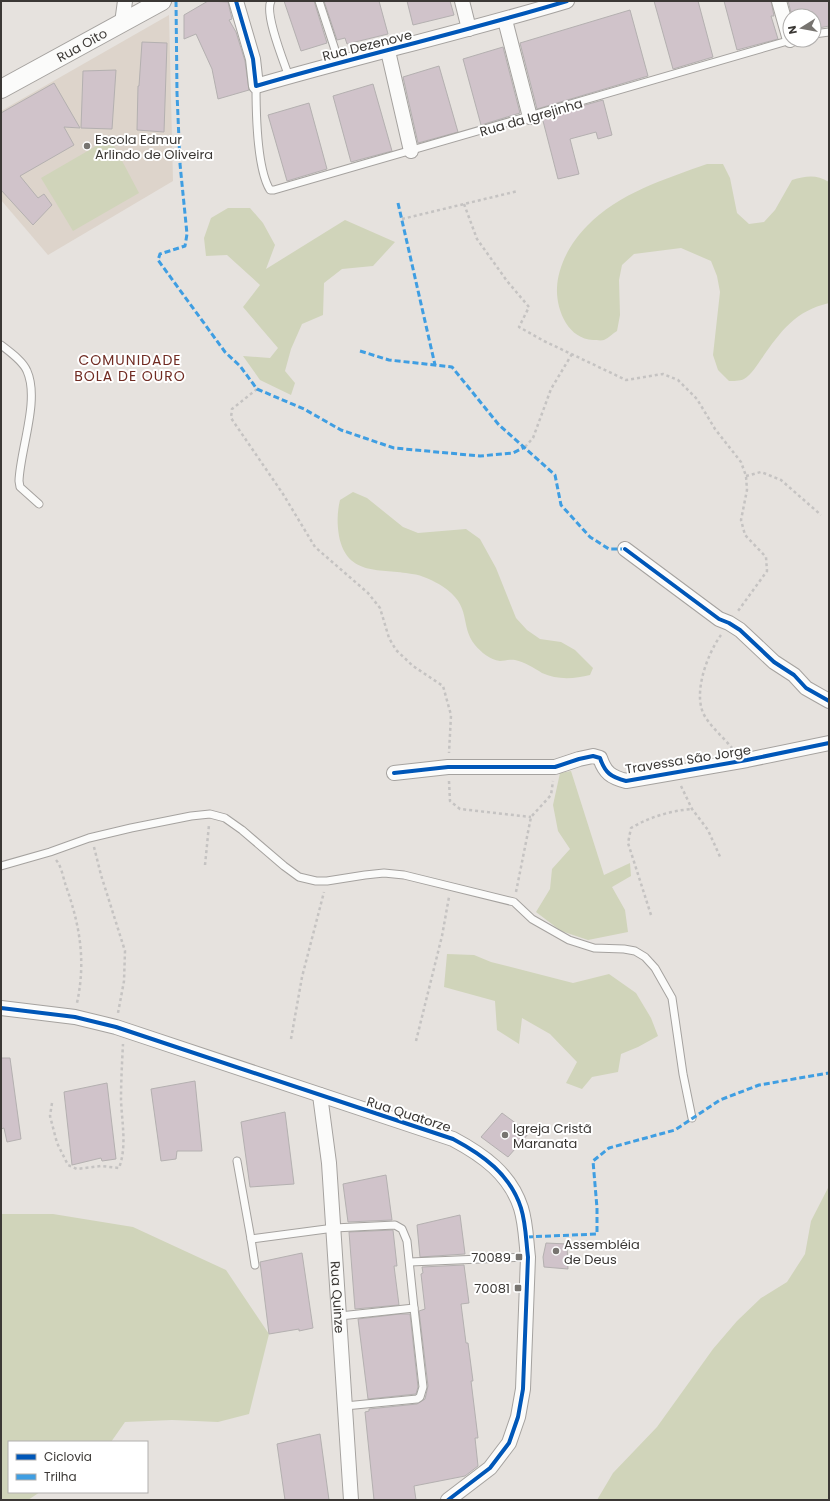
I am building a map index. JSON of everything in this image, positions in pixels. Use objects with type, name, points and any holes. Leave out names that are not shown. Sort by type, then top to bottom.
[{"type":"street","points":[[122,23],[125,1]]},
{"type":"street","name":"Rua Oito","points":[[1,89],[162,1]]},
{"type":"street","points":[[236,1],[253,59],[256,86]]},
{"type":"street","points":[[462,1],[469,29]]},
{"type":"street","name":"Rua Dezenove","points":[[256,86],[339,62],[388,51],[506,20],[567,1]]},
{"type":"street","points":[[779,1],[782,12]]},
{"type":"street","points":[[506,20],[530,117]]},
{"type":"street","points":[[388,51],[411,151]]},
{"type":"street","points":[[625,549],[719,619],[729,622],[774,662],[794,675],[806,688],[829,701]]},
{"type":"street","name":"Travessa São Jorge","points":[[394,773],[448,767],[555,767],[593,756],[600,758],[604,768],[611,777],[626,781],[829,743]]},
{"type":"street","name":"Rua Quatorze","points":[[1,1008],[74,1017],[120,1028],[453,1139],[475,1151],[495,1167],[512,1188],[521,1208],[526,1237],[528,1257],[523,1389],[518,1417],[509,1443],[490,1468],[448,1500]]},
{"type":"street","name":"Rua Quinze","points":[[320,1095],[329,1156],[351,1500]]},
{"type":"lane","points":[[271,1],[269,4],[270,17],[289,77]]},
{"type":"lane","points":[[319,1],[339,62]]},
{"type":"lane","name":"Rua da Igrejinha","points":[[256,86],[256,122],[265,178],[270,190],[278,190],[782,42]]},
{"type":"lane","points":[[1,345],[27,370],[31,383],[29,414],[19,481],[20,487],[39,504]]},
{"type":"lane","points":[[1,866],[50,852],[89,838],[131,828],[210,814],[225,818],[242,830],[299,877],[327,882],[384,873],[404,875],[514,902],[532,919],[569,940],[594,948],[635,951],[645,957],[655,968],[672,998],[683,1074],[692,1118]]},
{"type":"lane","points":[[238,1161],[255,1265]]},
{"type":"lane","points":[[251,1238],[334,1228],[396,1225],[402,1229],[405,1235],[410,1262],[423,1387],[420,1397],[417,1399],[345,1406]]},
{"type":"lane","points":[[410,1262],[528,1257]]},
{"type":"lane","points":[[340,1316],[414,1308]]},
{"type":"path","points":[[402,219],[518,191]]},
{"type":"path","points":[[464,204],[477,239],[507,282],[529,307],[519,327],[626,380],[663,374],[678,380],[697,399],[716,429],[741,462],[746,476],[747,490],[741,520],[745,535],[766,557],[767,571],[712,646],[701,683],[699,701],[705,717],[733,748],[738,761]]},
{"type":"path","points":[[525,447],[533,438],[551,389],[572,354]]},
{"type":"path","points":[[257,389],[232,409],[231,418],[283,494],[315,547],[368,593],[380,608],[389,638],[396,650],[413,666],[443,686],[451,715],[448,767],[450,801],[460,809],[531,817]]},
{"type":"path","points":[[746,476],[761,472],[781,480],[821,515]]},
{"type":"path","points":[[514,902],[531,817],[551,795],[555,767]]},
{"type":"path","points":[[678,771],[681,787],[692,810],[708,830],[721,859]]},
{"type":"path","points":[[651,915],[628,843],[631,828],[646,819],[675,811],[692,810]]},
{"type":"path","points":[[205,865],[210,814]]},
{"type":"path","points":[[52,1103],[50,1116],[57,1143],[68,1165],[77,1169],[101,1166],[119,1168],[123,1157],[124,1138],[121,1101],[120,1028],[125,951],[101,875],[95,848],[89,838]]},
{"type":"path","points":[[50,852],[59,863],[75,911],[82,952],[81,985],[74,1017]]},
{"type":"path","points":[[291,1039],[302,977],[327,882]]},
{"type":"path","points":[[416,1041],[442,936],[450,887]]},
{"type":"shaded area","name":"Escola Edmur Arlindo de Oliveira","points":[[169,15],[173,181],[48,255],[1,200],[1,111]]},
{"type":"green space","points":[[110,138],[139,193],[73,231],[41,178]]},
{"type":"green space","points":[[707,164],[723,164],[730,178],[737,213],[749,224],[764,222],[775,210],[792,180],[811,176],[824,179],[829,182],[829,303],[807,311],[790,323],[747,377],[739,381],[729,381],[718,370],[713,355],[720,292],[717,276],[711,261],[681,248],[634,254],[622,265],[619,280],[620,315],[617,331],[603,340],[584,338],[577,335],[570,329],[561,314],[557,297],[558,279],[566,254],[581,232],[600,214],[613,204],[643,188]]},
{"type":"green space","points":[[228,208],[250,208],[263,223],[275,245],[266,269],[345,220],[395,242],[373,266],[342,269],[324,283],[323,315],[302,324],[291,349],[285,371],[295,383],[291,395],[260,380],[243,356],[270,358],[278,348],[243,307],[260,285],[227,255],[206,256],[204,238],[211,218]]},
{"type":"green space","points":[[353,492],[367,498],[403,527],[418,533],[466,529],[480,539],[496,568],[516,618],[527,630],[540,639],[561,642],[575,650],[593,668],[590,675],[560,678],[542,673],[519,661],[500,661],[493,659],[483,653],[470,638],[462,608],[452,593],[428,578],[400,572],[367,568],[357,564],[349,558],[343,549],[339,536],[338,514],[340,500]]},
{"type":"green space","points":[[571,771],[604,875],[630,863],[631,876],[612,887],[625,910],[628,932],[588,940],[561,931],[536,912],[550,889],[552,869],[570,849],[558,831],[553,805],[560,773]]},
{"type":"green space","points":[[447,954],[474,955],[491,962],[573,983],[609,974],[636,993],[651,1018],[658,1036],[621,1054],[618,1072],[592,1077],[582,1089],[566,1083],[577,1062],[550,1034],[522,1018],[519,1044],[497,1030],[495,1001],[444,987]]},
{"type":"green space","points":[[829,1186],[829,1500],[597,1500],[613,1473],[657,1427],[713,1349],[737,1321],[761,1298],[787,1282],[805,1254],[811,1221]]},
{"type":"green space","points":[[1,1214],[53,1214],[133,1227],[226,1270],[269,1334],[249,1414],[218,1422],[172,1420],[125,1422],[112,1441],[8,1441],[8,1493],[38,1493],[28,1500],[1,1500]]},
{"type":"building","points":[[208,1],[228,2],[232,19],[229,20],[236,32],[245,61],[249,90],[218,99],[212,69],[196,34],[184,39],[184,15]]},
{"type":"building","points":[[284,1],[314,1],[327,43],[301,51]]},
{"type":"building","points":[[324,1],[379,1],[388,34],[347,44],[345,38],[337,40]]},
{"type":"building","points":[[407,1],[450,1],[454,15],[413,25]]},
{"type":"building","points":[[654,1],[698,1],[713,57],[673,69]]},
{"type":"building","points":[[724,1],[771,1],[774,16],[771,16],[778,39],[737,50]]},
{"type":"building","points":[[788,1],[829,1],[829,26],[822,27],[822,8],[790,8]]},
{"type":"building","points":[[630,10],[648,76],[537,109],[520,43]]},
{"type":"building","points":[[142,42],[167,43],[164,132],[137,130],[138,86]]},
{"type":"building","points":[[503,47],[520,113],[481,125],[463,59]]},
{"type":"building","points":[[439,66],[458,132],[418,143],[403,77]]},
{"type":"building","points":[[116,70],[112,129],[81,128],[83,71]]},
{"type":"building","points":[[54,83],[80,128],[64,127],[74,145],[20,176],[38,198],[44,194],[52,205],[33,225],[1,190],[1,113]]},
{"type":"building","points":[[373,84],[392,151],[351,162],[333,96]]},
{"type":"building","points":[[603,100],[612,135],[598,139],[596,132],[570,139],[579,174],[558,179],[542,117]]},
{"type":"building","points":[[309,103],[327,169],[287,181],[268,115]]},
{"type":"building","points":[[1,1058],[10,1058],[21,1139],[7,1142],[4,1128],[1,1129]]},
{"type":"building","points":[[195,1081],[202,1151],[177,1151],[176,1159],[161,1161],[151,1089]]},
{"type":"building","points":[[107,1083],[116,1159],[102,1161],[101,1158],[72,1165],[64,1092]]},
{"type":"building","points":[[285,1112],[294,1184],[250,1187],[241,1122]]},
{"type":"building","name":"Igreja Cristã Maranata","points":[[502,1113],[529,1133],[508,1157],[481,1137]]},
{"type":"building","points":[[386,1175],[392,1220],[348,1222],[343,1184]]},
{"type":"building","points":[[460,1215],[465,1254],[420,1257],[417,1225]]},
{"type":"building","points":[[393,1230],[397,1266],[394,1266],[399,1305],[355,1309],[349,1232]]},
{"type":"building","name":"Assembléia de Deus","points":[[546,1243],[567,1244],[568,1269],[544,1267],[543,1257]]},
{"type":"building","points":[[302,1253],[313,1328],[269,1334],[260,1262]]},
{"type":"building","points":[[464,1265],[469,1303],[461,1304],[473,1381],[471,1381],[478,1438],[475,1438],[478,1466],[465,1476],[414,1486],[416,1500],[374,1500],[365,1412],[369,1411],[369,1409],[417,1404],[425,1399],[428,1386],[419,1311],[425,1309],[421,1274],[423,1273],[422,1267]]},
{"type":"building","points":[[410,1314],[418,1387],[416,1394],[368,1399],[358,1319]]},
{"type":"building","points":[[320,1434],[329,1500],[285,1500],[277,1444]]},
{"type":"marked path","points":[[176,1],[177,93],[180,164],[187,234],[185,246],[160,254],[158,260],[225,352],[240,366],[257,389],[304,409],[341,430],[394,448],[480,456],[513,453],[525,447]]},
{"type":"marked path","points":[[398,203],[435,365]]},
{"type":"marked path","points":[[360,351],[389,360],[452,367],[499,425],[555,475],[561,505],[590,537],[609,549],[625,549]]},
{"type":"marked path","points":[[527,1237],[597,1234],[597,1208],[593,1161],[609,1148],[675,1130],[720,1100],[759,1085],[829,1073]]},
{"type":"cycle path","points":[[236,1],[253,59],[256,86],[567,1]]},
{"type":"cycle path","points":[[625,549],[719,619],[740,630],[774,662],[794,675],[806,688],[829,701]]},
{"type":"cycle path","points":[[394,773],[448,767],[555,767],[593,756],[600,758],[609,774],[626,781],[747,760],[829,743]]},
{"type":"cycle path","points":[[1,1008],[75,1017],[116,1027],[453,1139],[485,1159],[503,1175],[516,1196],[523,1214],[528,1257],[523,1389],[518,1417],[509,1443],[490,1468],[448,1500]]},
{"type":"place","name":"Escola Edmur Arlindo de Oliveira","points":[[87,146]]},
{"type":"place","name":"Igreja Cristã Maranata","points":[[505,1135]]},
{"type":"place","name":"Assembléia de Deus","points":[[556,1251]]},
{"type":"place","name":"70089","points":[[519,1257]]},
{"type":"place","name":"70081","points":[[518,1288]]},
{"type":"district","name":"COMUNIDADE BOLA DE OURO","points":[[130,368]]}]
